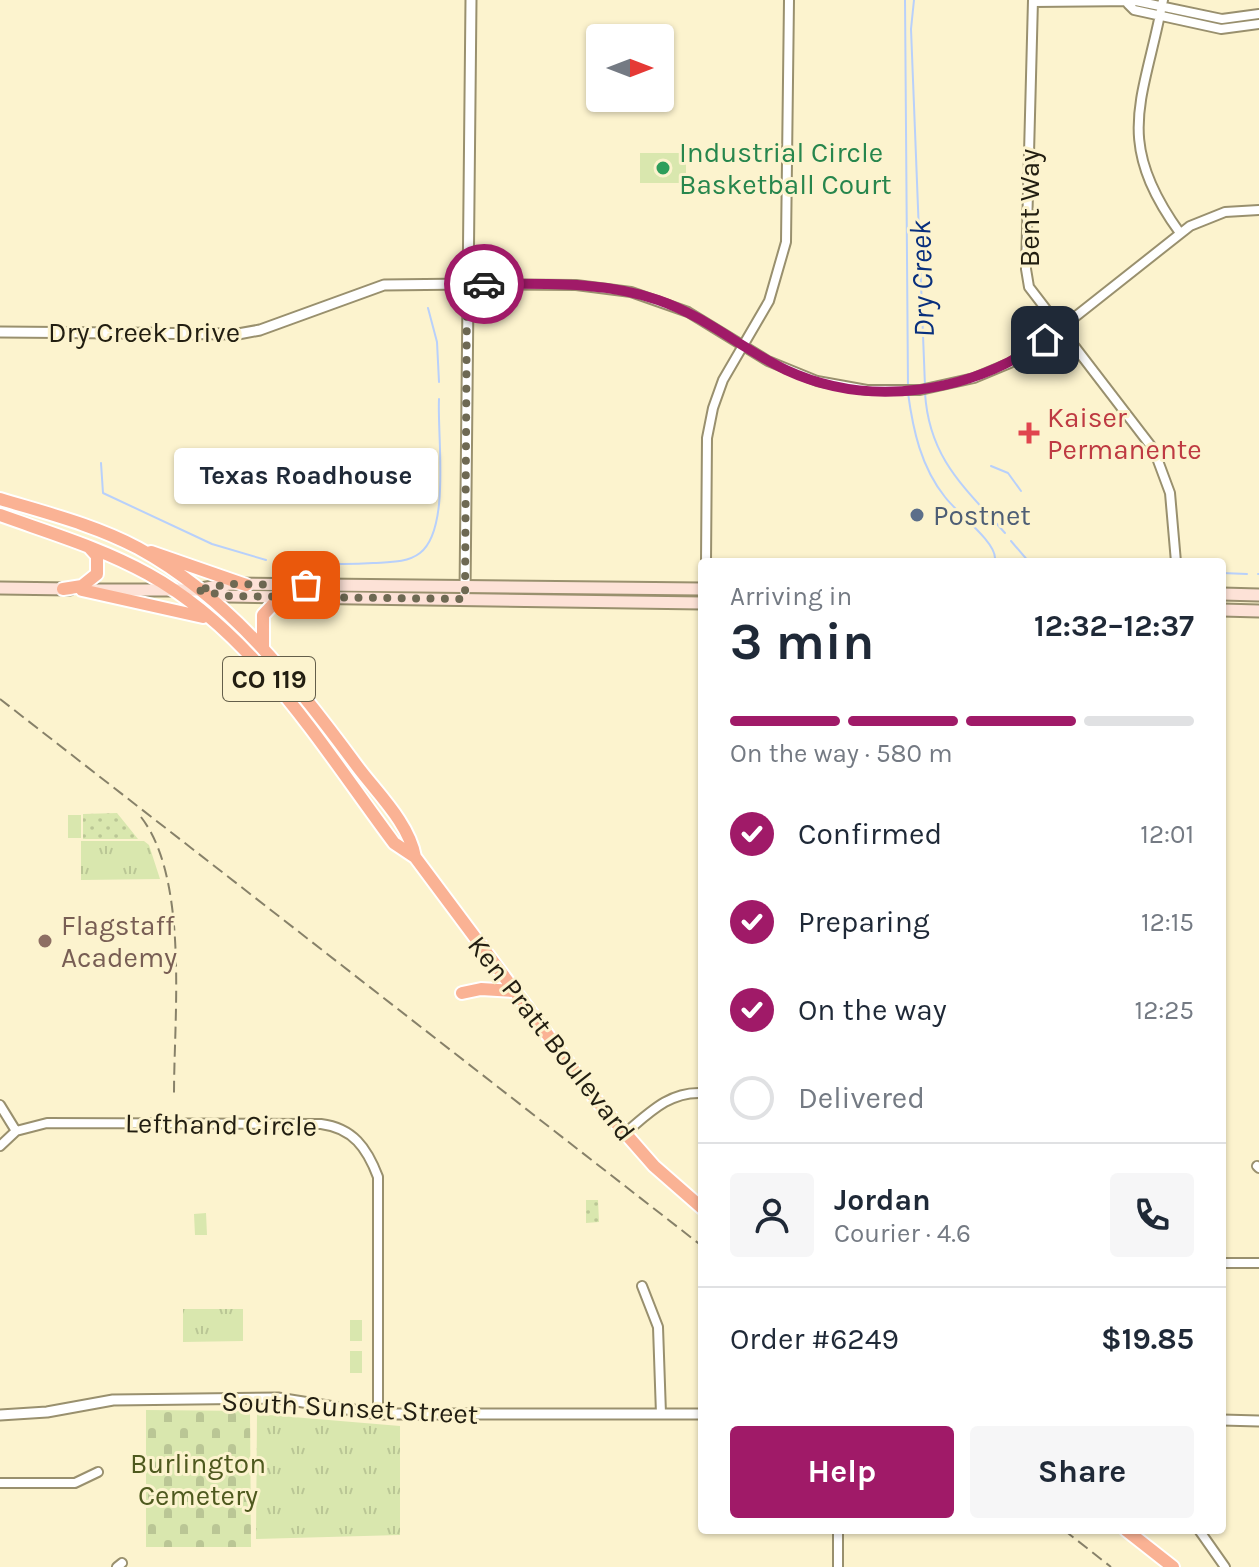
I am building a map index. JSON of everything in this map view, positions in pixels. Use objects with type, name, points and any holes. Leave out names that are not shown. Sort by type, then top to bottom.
[{"type":"highway","name":"CO 119","points":[[0,499],[73,522],[138,549],[196,590]]},
{"type":"highway","name":"CO 119","points":[[0,515],[87,545],[174,590]]},
{"type":"highway","points":[[63,589],[82,586],[97,574],[97,556],[87,545]]},
{"type":"highway","points":[[138,549],[246,585]]},
{"type":"highway","points":[[82,590],[186,611],[221,628]]},
{"type":"highway","name":"Ken Pratt Boulevard","points":[[174,590],[221,628],[280,693],[394,843],[415,857]]},
{"type":"highway","name":"Ken Pratt Boulevard","points":[[196,590],[263,647],[297,687],[407,833],[415,857],[513,991],[624,1134],[698,1204]]},
{"type":"highway","points":[[263,647],[263,615],[280,597]]},
{"type":"highway","points":[[462,993],[481,989],[513,991]]},
{"type":"highway","points":[[1131,1534],[1173,1567]]},
{"type":"main road","points":[[0,588],[196,590],[246,585],[698,603]]},
{"type":"main road","points":[[196,590],[228,596],[280,597],[698,589]]},
{"type":"main road","points":[[1226,594],[1259,595]]},
{"type":"main road","points":[[1226,610],[1259,611]]},
{"type":"street","points":[[465,593],[471,0]]},
{"type":"street","points":[[706,558],[709,424],[720,387],[774,290],[787,234],[789,0]]},
{"type":"street","points":[[1033,1],[1128,4],[1136,1],[1221,29],[1259,24]]},
{"type":"street","name":"Bent Way","points":[[1033,1],[1026,269],[1029,287],[1146,438],[1160,463],[1172,507],[1176,558]]},
{"type":"street","points":[[1161,8],[1222,19],[1259,14]]},
{"type":"street","points":[[1161,8],[1140,91],[1137,135],[1150,184],[1180,233]]},
{"type":"street","name":"Dry Creek Drive","points":[[0,332],[238,334],[260,330],[384,285],[576,285],[631,292],[688,312],[787,370],[817,381],[867,390],[920,390],[1002,367],[1061,328],[1180,233],[1217,214],[1259,210]]},
{"type":"street","points":[[624,1134],[664,1101],[679,1095],[698,1093]]},
{"type":"street","points":[[0,1105],[16,1131],[0,1146]]},
{"type":"street","name":"Lefthand Circle","points":[[16,1131],[47,1123],[303,1123],[336,1127],[355,1138],[370,1156],[378,1177],[378,1414]]},
{"type":"street","points":[[1226,1263],[1259,1263]]},
{"type":"street","points":[[642,1286],[658,1327],[661,1414]]},
{"type":"street","name":"South Sunset Street","points":[[0,1415],[47,1412],[125,1399],[278,1398],[378,1414],[698,1414]]},
{"type":"street","points":[[1226,1420],[1259,1421]]},
{"type":"street","points":[[0,1483],[84,1482],[98,1472]]},
{"type":"street","points":[[838,1534],[838,1567]]},
{"type":"street","points":[[1202,1534],[1225,1567]]},
{"type":"green space","name":"Industrial Circle Basketball Court","points":[[640,153],[686,153],[686,183],[640,183]]},
{"type":"green space","points":[[117,813],[138,839],[83,839],[83,814]]},
{"type":"green space","points":[[68,815],[81,815],[81,838],[68,838]]},
{"type":"green space","points":[[81,841],[144,841],[149,845],[160,879],[81,880]]},
{"type":"green space","points":[[586,1200],[598,1200],[599,1222],[586,1223]]},
{"type":"green space","points":[[206,1213],[207,1235],[195,1235],[194,1214]]},
{"type":"green space","points":[[183,1309],[243,1309],[243,1341],[183,1342]]},
{"type":"green space","points":[[350,1320],[362,1320],[362,1341],[350,1341]]},
{"type":"green space","points":[[350,1351],[362,1351],[362,1373],[350,1373]]},
{"type":"green space","name":"Burlington Cemetery","points":[[146,1410],[250,1411],[251,1547],[146,1547]]},
{"type":"green space","points":[[257,1414],[400,1426],[400,1535],[256,1539]]},
{"type":"waterway","points":[[905,0],[908,387]]},
{"type":"waterway","name":"Dry Creek","points":[[914,0],[911,29],[925,386]]},
{"type":"waterway","points":[[428,308],[437,342],[439,382]]},
{"type":"waterway","points":[[908,393],[916,434],[930,473],[945,497],[989,544],[995,558]]},
{"type":"waterway","name":"Dry Creek","points":[[925,393],[933,436],[941,454],[963,486],[1005,533]]},
{"type":"waterway","points":[[282,560],[350,564],[404,560],[420,553],[430,541],[439,503],[439,399]]},
{"type":"waterway","points":[[101,463],[103,493],[212,544],[266,560]]},
{"type":"waterway","points":[[991,466],[1008,473],[1021,491]]},
{"type":"waterway","name":"Dry Creek","points":[[1011,541],[1026,558]]},
{"type":"waterway","points":[[1226,573],[1247,574]]},
{"type":"railway","points":[[0,699],[698,1243]]},
{"type":"railway","points":[[141,817],[156,843],[173,911],[176,949],[174,1093]]},
{"type":"railway","points":[[1069,1534],[1111,1567]]},
{"type":"way so far","points":[[306,585],[229,584],[196,590],[228,596],[465,599],[467,284],[484,284]]},
{"type":"place","name":"Industrial Circle Basketball Court","points":[[663,168]]},
{"type":"place","name":"Kaiser Permanente","points":[[1029,433]]},
{"type":"place","name":"Postnet","points":[[917,515]]},
{"type":"place","name":"Texas Roadhouse","points":[[306,585]]},
{"type":"place","name":"Flagstaff Academy","points":[[45,941]]},
{"type":"route","points":[[484,284],[589,285],[645,296],[688,312],[787,370],[817,381],[867,390],[920,390],[974,378],[1018,359],[1045,340]]}]
